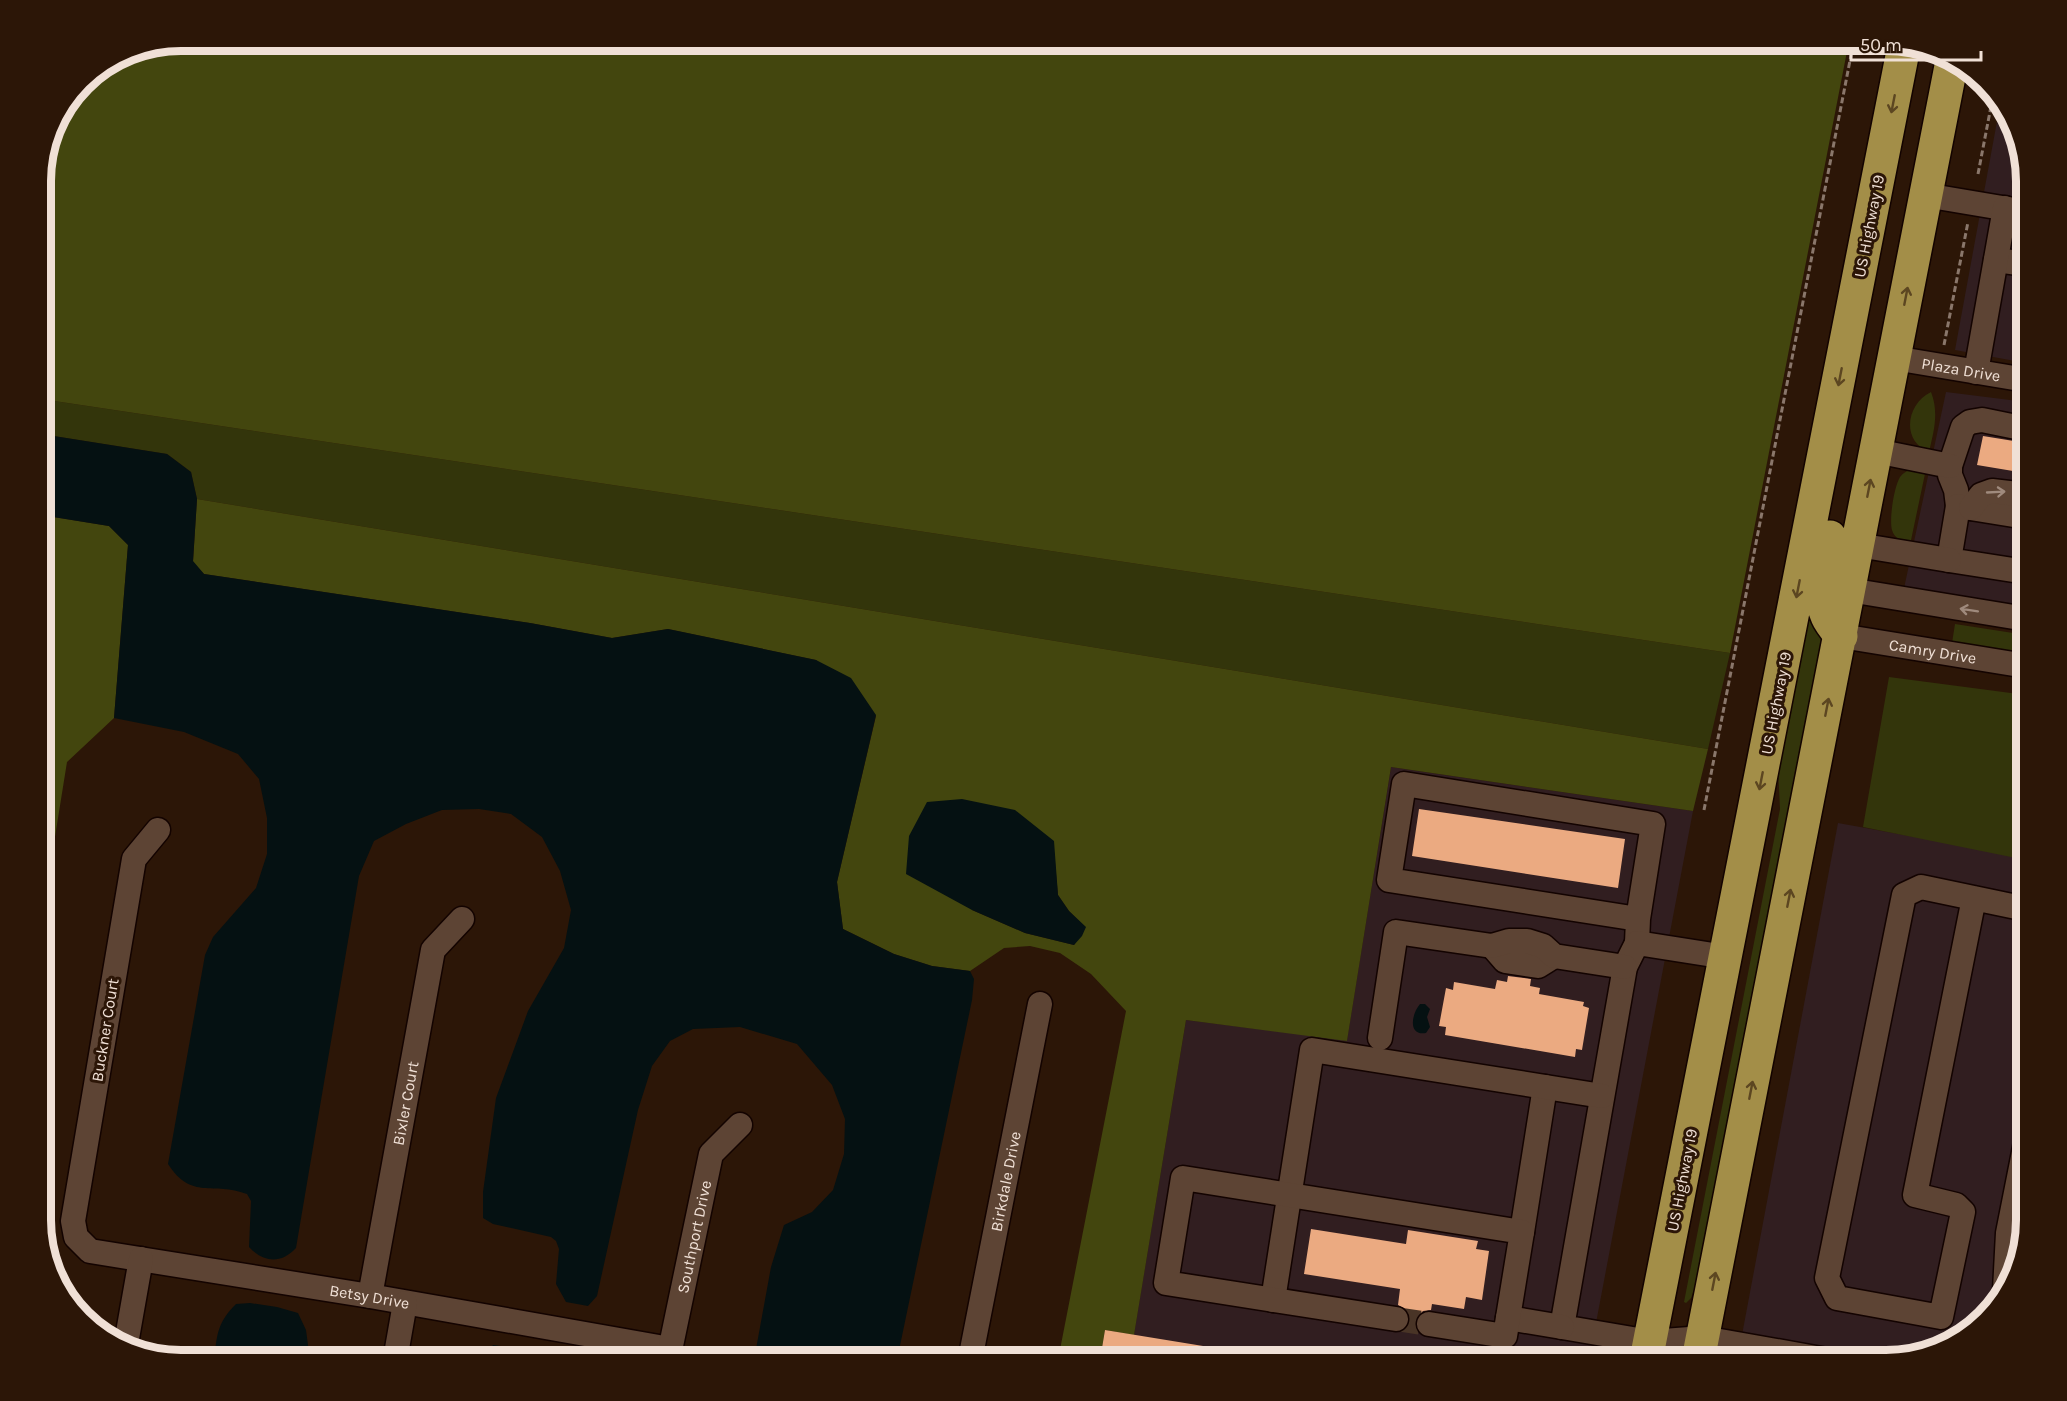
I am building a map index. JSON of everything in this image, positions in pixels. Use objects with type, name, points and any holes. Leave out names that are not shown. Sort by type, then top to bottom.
[{"type":"highway","name":"US Highway 19","points":[[1648,1350],[1903,52]]},
{"type":"highway","points":[[1700,1349],[1951,68]]},
{"type":"highway","points":[[1840,636],[1827,617],[1823,602],[1823,586],[1825,563],[1867,352],[1861,269]]},
{"type":"street","points":[[1925,195],[2016,210],[1996,260],[1977,372]]},
{"type":"street","points":[[1996,260],[2016,263]]},
{"type":"street","name":"Plaza Drive","points":[[1894,358],[2016,378]]},
{"type":"street","points":[[1964,507],[1950,475],[1950,466],[1963,427],[1970,422],[1982,420],[2016,427]]},
{"type":"street","points":[[1963,427],[2016,438]]},
{"type":"street","points":[[1876,451],[1950,466]]},
{"type":"street","points":[[1949,560],[1964,507],[1981,495],[1992,491],[2016,494]]},
{"type":"street","points":[[1964,507],[2016,515]]},
{"type":"street","points":[[1858,545],[2016,570]]},
{"type":"street","points":[[1849,590],[2016,617]]},
{"type":"street","name":"Camry Drive","points":[[1840,636],[2016,664]]},
{"type":"street","points":[[1562,1327],[1625,967],[1637,943],[1638,919],[1653,824],[1404,784],[1389,880],[1638,919]]},
{"type":"street","name":"Buckner Court","points":[[76,1237],[74,1221],[134,859],[158,830]]},
{"type":"street","points":[[1974,898],[1915,1195],[1956,1205],[1963,1212],[1941,1317],[1837,1298],[1827,1278],[1904,895],[1921,887],[1974,898],[2016,907]]},
{"type":"street","name":"Bixler Court","points":[[370,1296],[433,950],[462,919]]},
{"type":"street","points":[[1380,1038],[1396,932],[1492,946],[1509,941],[1527,941],[1544,946],[1554,956],[1625,967]]},
{"type":"street","points":[[1637,943],[1726,957]]},
{"type":"street","name":"Birkdale Drive","points":[[972,1350],[1040,1004]]},
{"type":"street","points":[[1273,1300],[1312,1050],[1602,1096]]},
{"type":"street","points":[[1429,1324],[1505,1336],[1545,1087]]},
{"type":"street","name":"Southport Drive","points":[[670,1350],[711,1154],[740,1125]]},
{"type":"street","points":[[1395,1319],[1166,1283],[1183,1178],[1522,1232]]},
{"type":"street","name":"Betsy Drive","points":[[76,1237],[90,1251],[370,1296],[644,1350]]},
{"type":"street","points":[[2010,1258],[2014,1237]]},
{"type":"street","points":[[127,1338],[141,1259]]},
{"type":"street","points":[[397,1350],[405,1303]]},
{"type":"street","points":[[1508,1318],[1562,1327],[1644,1350]]},
{"type":"street","points":[[1674,1350],[1700,1349]]},
{"type":"path","points":[[1704,810],[1852,51]]},
{"type":"path","points":[[1978,174],[1991,105]]},
{"type":"path","points":[[1943,350],[1969,214]]},
{"type":"shaded area","points":[[172,51],[1847,51],[1730,653],[51,401],[51,172],[55,147],[68,116],[95,83],[123,64],[156,53]]},
{"type":"shaded area","points":[[1998,115],[2012,147],[2015,164],[2016,361],[1955,350]]},
{"type":"shaded area","points":[[1931,392],[1935,414],[1929,452],[1914,440],[1910,422],[1916,405]]},
{"type":"shaded area","points":[[1946,392],[2016,401],[2016,611],[1903,593]]},
{"type":"shaded area","points":[[51,401],[1730,653],[1708,749],[197,499],[191,472],[167,454],[51,436]]},
{"type":"shaded area","points":[[51,436],[167,454],[191,472],[197,499],[193,561],[204,574],[530,623],[612,638],[668,629],[816,660],[851,678],[876,715],[837,882],[843,929],[894,954],[932,966],[970,971],[974,979],[972,1000],[899,1350],[756,1350],[771,1267],[784,1225],[812,1212],[833,1190],[844,1154],[845,1119],[832,1085],[797,1044],[740,1027],[693,1029],[670,1041],[652,1066],[638,1110],[597,1296],[588,1306],[566,1302],[556,1284],[559,1249],[556,1241],[551,1237],[493,1224],[483,1218],[483,1192],[496,1098],[528,1011],[564,948],[571,910],[560,871],[542,837],[511,814],[479,809],[442,810],[406,824],[374,841],[359,876],[296,1248],[278,1259],[272,1260],[261,1256],[249,1247],[251,1201],[247,1194],[235,1190],[195,1186],[177,1175],[168,1164],[205,955],[213,937],[256,888],[267,854],[267,818],[259,779],[238,754],[184,732],[114,718],[128,545],[109,526],[51,517]]},
{"type":"shaded area","points":[[1911,469],[1926,469],[1910,545],[1895,535],[1891,518],[1894,495],[1900,477]]},
{"type":"shaded area","points":[[197,499],[1708,749],[1693,811],[1391,767],[1347,1041],[1186,1020],[1134,1335],[1105,1330],[1102,1350],[1060,1350],[1126,1011],[1091,974],[1060,953],[1030,946],[1004,948],[970,971],[932,966],[894,954],[843,929],[837,882],[876,716],[816,660],[668,629],[612,638],[530,623],[204,574],[193,562]],"holes":[[[1053,841],[1058,895],[1069,911],[1085,927],[1074,945],[1025,933],[972,910]]]},
{"type":"shaded area","points":[[51,517],[109,526],[128,545],[114,718],[67,762],[51,862]]},
{"type":"shaded area","points":[[1811,597],[1824,630],[1694,1290],[1686,1303],[1684,1302],[1780,809],[1778,768]]},
{"type":"shaded area","points":[[1955,624],[2016,633],[2016,654],[1952,643]]},
{"type":"shaded area","points":[[1889,677],[2016,694],[2016,858],[1863,827]]},
{"type":"shaded area","points":[[1391,767],[1693,811],[1591,1350],[1102,1350],[1105,1330],[1134,1334],[1186,1020],[1347,1040]]},
{"type":"shaded area","points":[[962,799],[1015,810],[1054,841],[1058,895],[1069,911],[1086,927],[1074,945],[1025,933],[972,910],[906,874],[909,836],[927,802]]},
{"type":"shaded area","points":[[1838,823],[2016,855],[2016,1220],[2012,1254],[2003,1278],[1984,1306],[1972,1318],[1944,1337],[1920,1346],[1886,1350],[1828,1350],[1742,1335]]},
{"type":"shaded area","points":[[1420,1004],[1425,1004],[1430,1009],[1427,1017],[1430,1027],[1426,1033],[1420,1033],[1414,1028],[1413,1018]]},
{"type":"shaded area","points":[[250,1303],[298,1313],[306,1330],[309,1350],[215,1350],[221,1323],[236,1304]]},
{"type":"shaded area","points":[[493,1345],[532,1350],[489,1350]]},
{"type":"building","points":[[1983,436],[2016,441],[2016,472],[1977,465]]},
{"type":"building","points":[[1419,809],[1625,839],[1618,888],[1412,856]]},
{"type":"building","points":[[1508,976],[1531,979],[1530,986],[1540,988],[1539,994],[1584,1002],[1583,1006],[1589,1008],[1582,1050],[1576,1049],[1575,1057],[1445,1035],[1446,1027],[1439,1026],[1446,988],[1453,990],[1454,982],[1495,989],[1497,980],[1507,982]]},
{"type":"building","points":[[1311,1229],[1406,1244],[1408,1230],[1478,1241],[1476,1249],[1489,1251],[1482,1300],[1466,1297],[1464,1309],[1432,1304],[1431,1310],[1423,1311],[1418,1316],[1415,1328],[1408,1326],[1409,1313],[1398,1305],[1400,1289],[1304,1274]]},
{"type":"building","points":[[1105,1330],[1228,1350],[1102,1350]]},
{"type":"tunnel","points":[[1396,1319],[1429,1324]]}]
